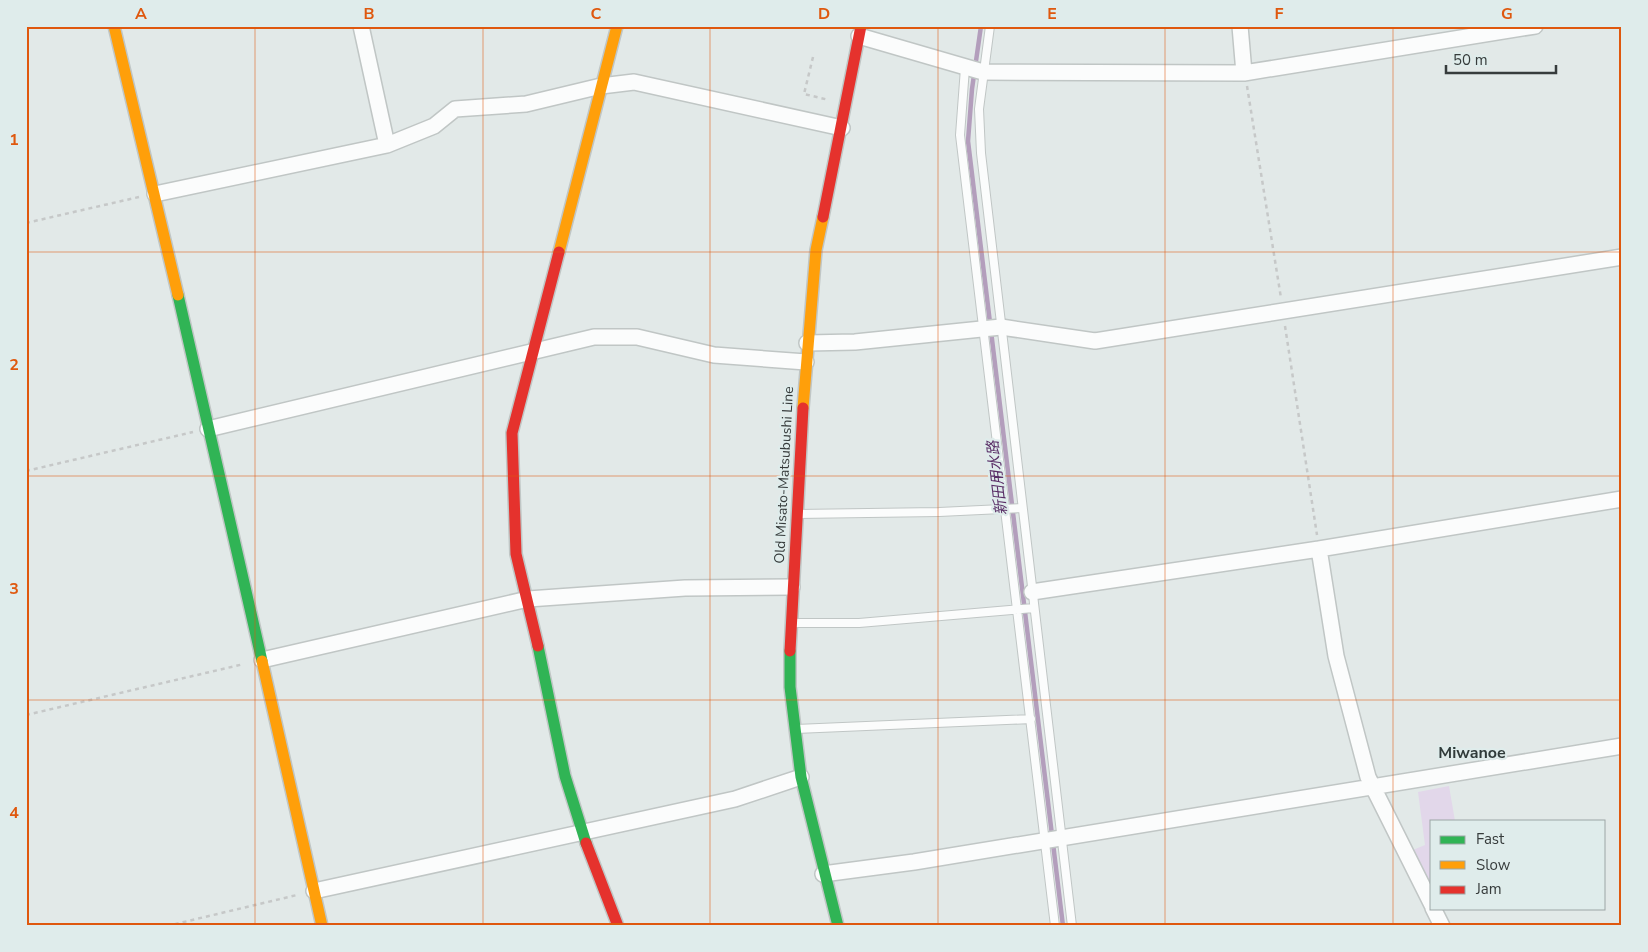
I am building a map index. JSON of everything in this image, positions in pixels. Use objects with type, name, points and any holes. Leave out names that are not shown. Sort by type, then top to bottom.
[{"type":"street","points":[[114,26],[155,194],[322,926]]},
{"type":"street","points":[[361,26],[387,145]]},
{"type":"street","points":[[617,26],[512,433],[516,554],[528,598],[565,776],[581,831],[618,926]]},
{"type":"street","points":[[1240,26],[1244,72]]},
{"type":"street","points":[[860,31],[965,68],[983,72],[1244,72],[1535,26]]},
{"type":"street","name":"Old Misato-Matsubushi Line","points":[[838,926],[823,874],[801,778],[790,687],[790,623],[807,343],[816,250],[860,31]]},
{"type":"street","points":[[155,194],[387,145],[434,126],[455,109],[526,104],[601,86],[634,82],[842,128]]},
{"type":"street","points":[[807,343],[854,342],[1001,327],[1095,341],[1622,257]]},
{"type":"street","points":[[208,429],[594,338],[637,338],[714,355],[806,362]]},
{"type":"street","points":[[1032,592],[1319,549],[1622,499]]},
{"type":"street","points":[[1319,549],[1336,656],[1372,787],[1430,903]]},
{"type":"street","points":[[262,660],[528,598],[685,588],[792,587]]},
{"type":"street","points":[[823,874],[905,863],[1622,746]]},
{"type":"street","points":[[314,892],[735,798],[801,778]]},
{"type":"street","points":[[1434,910],[1442,926]]},
{"type":"lane","points":[[990,26],[979,109],[981,153],[1072,926]]},
{"type":"lane","points":[[965,68],[960,136],[1006,509],[1016,609],[1032,719],[1055,926]]},
{"type":"lane","points":[[995,426],[1012,426]]},
{"type":"lane","points":[[797,514],[1022,508]]},
{"type":"lane","points":[[790,623],[858,623],[1034,608]]},
{"type":"lane","points":[[794,729],[1032,719]]},
{"type":"path","points":[[813,57],[804,94],[846,105]]},
{"type":"path","points":[[26,223],[155,194]]},
{"type":"path","points":[[26,470],[208,429]]},
{"type":"path","points":[[26,715],[262,660]]},
{"type":"path","points":[[167,926],[314,892]]},
{"type":"shaded area","points":[[1449,786],[1455,820],[1430,820],[1430,889],[1413,850],[1425,845],[1418,792]]},
{"type":"waterway","name":"新田用水路","points":[[981,26],[972,89],[968,141],[1063,926]]},
{"type":"traffic: fast","points":[[178,295],[262,661]]},
{"type":"traffic: fast","points":[[538,646],[565,776],[586,843]]},
{"type":"traffic: fast","points":[[790,651],[790,687],[801,777],[838,926]]},
{"type":"traffic: slow","points":[[114,26],[178,295]]},
{"type":"traffic: slow","points":[[559,252],[617,26]]},
{"type":"traffic: slow","points":[[803,408],[816,250],[823,217]]},
{"type":"traffic: slow","points":[[262,661],[322,926]]},
{"type":"traffic: jam","points":[[823,217],[861,26]]},
{"type":"traffic: jam","points":[[538,646],[516,554],[512,433],[559,252]]},
{"type":"traffic: jam","points":[[790,651],[803,408]]},
{"type":"traffic: jam","points":[[586,843],[618,926]]},
{"type":"district","name":"Miwanoe","points":[[1472,753]]}]
